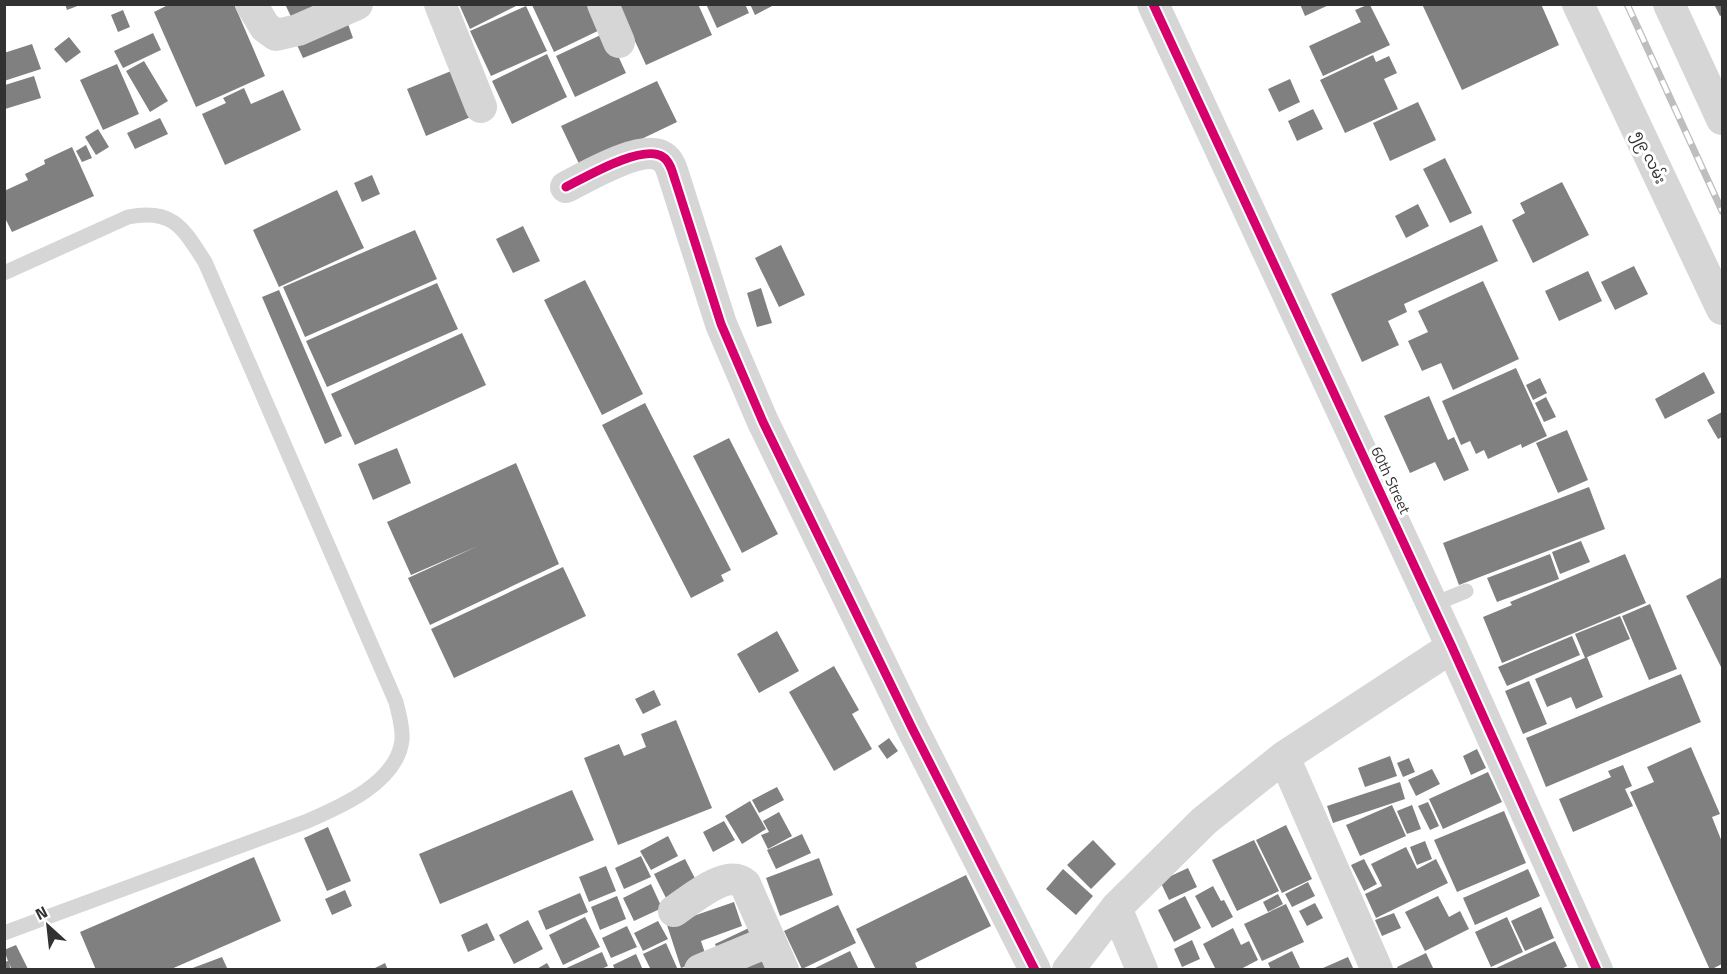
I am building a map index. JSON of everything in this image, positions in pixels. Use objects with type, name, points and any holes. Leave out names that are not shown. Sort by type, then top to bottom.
[{"type":"street","points":[[251,4],[265,27],[276,35],[298,30],[357,4]]},
{"type":"street","points":[[440,4],[481,107]]},
{"type":"street","points":[[603,4],[619,42]]},
{"type":"street","name":"60th Street","points":[[1153,4],[1452,646],[1597,969]]},
{"type":"street","name":"၅၉ လမ်း","points":[[1578,4],[1722,309]]},
{"type":"street","points":[[1669,4],[1715,85],[1722,119]]},
{"type":"street","points":[[566,187],[623,160],[646,154],[662,156],[667,160],[721,324],[763,422],[907,717],[1035,969]]},
{"type":"street","points":[[1068,969],[1116,908],[1203,821],[1284,757],[1452,646]]},
{"type":"street","points":[[1284,757],[1377,969]]},
{"type":"street","points":[[674,911],[726,879],[740,879],[745,884],[783,969]]},
{"type":"street","points":[[1116,908],[1142,969]]},
{"type":"street","points":[[700,969],[770,941]]},
{"type":"lane","points":[[4,273],[128,218],[146,214],[160,215],[180,227],[206,261],[396,702],[401,722],[402,741],[388,772],[364,792],[340,807],[4,933]]},
{"type":"lane","points":[[1432,605],[1466,591]]},
{"type":"building","points":[[65,4],[80,4],[80,5],[67,10]]},
{"type":"building","points":[[170,4],[234,4],[265,76],[196,107],[154,12]]},
{"type":"building","points":[[285,4],[329,4],[293,21]]},
{"type":"building","points":[[459,4],[520,4],[470,29]]},
{"type":"building","points":[[596,4],[606,27],[554,52],[532,5]]},
{"type":"building","points":[[618,4],[698,4],[712,35],[646,65]]},
{"type":"building","points":[[706,4],[745,4],[749,13],[717,28]]},
{"type":"building","points":[[750,4],[776,4],[755,15]]},
{"type":"building","points":[[1300,4],[1331,4],[1305,16]]},
{"type":"building","points":[[1422,4],[1541,4],[1559,45],[1462,90]]},
{"type":"building","points":[[1714,4],[1722,4],[1722,15],[1720,16]]},
{"type":"building","points":[[1370,5],[1390,45],[1323,76],[1309,46],[1361,22],[1355,10]]},
{"type":"building","points":[[526,6],[547,51],[491,76],[470,31]]},
{"type":"building","points":[[123,10],[130,27],[118,32],[111,15]]},
{"type":"building","points":[[348,24],[353,38],[303,58],[297,45]]},
{"type":"building","points":[[607,32],[626,73],[575,97],[556,56]]},
{"type":"building","points":[[153,33],[161,50],[123,68],[114,51]]},
{"type":"building","points":[[69,37],[81,52],[66,63],[54,49]]},
{"type":"building","points":[[32,44],[41,69],[4,81],[4,53]]},
{"type":"building","points":[[547,54],[567,97],[512,124],[492,81]]},
{"type":"building","points":[[1373,55],[1376,62],[1389,56],[1397,73],[1384,79],[1398,109],[1345,133],[1320,80]]},
{"type":"building","points":[[144,61],[168,101],[150,112],[126,71]]},
{"type":"building","points":[[117,64],[139,114],[103,130],[80,80]]},
{"type":"building","points":[[461,67],[480,113],[426,136],[407,89]]},
{"type":"building","points":[[34,76],[41,98],[5,109],[5,85]]},
{"type":"building","points":[[1290,79],[1300,102],[1279,112],[1268,89]]},
{"type":"building","points":[[657,81],[677,122],[581,168],[561,126]]},
{"type":"building","points":[[244,88],[251,104],[283,90],[301,130],[225,165],[202,114],[226,103],[223,98]]},
{"type":"building","points":[[1418,102],[1436,140],[1390,161],[1373,123]]},
{"type":"building","points":[[1313,109],[1323,129],[1297,141],[1288,121]]},
{"type":"building","points":[[160,118],[168,134],[135,149],[127,133]]},
{"type":"building","points":[[98,129],[109,147],[96,155],[85,137]]},
{"type":"building","points":[[86,145],[92,158],[82,162],[76,151]]},
{"type":"building","points":[[72,147],[94,196],[12,232],[4,216],[4,191],[28,180],[25,174],[45,164],[44,160]]},
{"type":"building","points":[[1445,158],[1472,213],[1450,223],[1423,169]]},
{"type":"building","points":[[372,175],[380,194],[362,202],[354,183]]},
{"type":"building","points":[[1562,182],[1589,235],[1533,263],[1512,220],[1525,213],[1520,203]]},
{"type":"building","points":[[337,190],[364,248],[279,287],[253,230]]},
{"type":"building","points":[[1418,204],[1429,226],[1406,238],[1395,216]]},
{"type":"building","points":[[1482,225],[1498,261],[1404,304],[1407,312],[1388,321],[1399,345],[1362,362],[1331,294]]},
{"type":"building","points":[[523,226],[540,261],[513,273],[496,239]]},
{"type":"building","points":[[415,230],[437,279],[305,337],[283,287]]},
{"type":"building","points":[[781,245],[805,295],[779,307],[755,258]]},
{"type":"building","points":[[1634,266],[1648,294],[1615,310],[1601,282]]},
{"type":"building","points":[[1588,271],[1602,301],[1559,321],[1545,291]]},
{"type":"building","points":[[585,280],[643,394],[602,415],[544,300]]},
{"type":"building","points":[[1483,281],[1519,359],[1453,390],[1441,363],[1422,371],[1408,341],[1428,332],[1418,311]]},
{"type":"building","points":[[437,283],[458,329],[327,387],[306,341]]},
{"type":"building","points":[[761,288],[772,323],[757,327],[747,293]]},
{"type":"building","points":[[279,290],[342,436],[325,444],[262,297]]},
{"type":"building","points":[[462,333],[486,385],[355,445],[331,394]]},
{"type":"building","points":[[1516,368],[1547,436],[1522,448],[1521,444],[1488,459],[1484,450],[1476,454],[1470,441],[1461,445],[1442,401]]},
{"type":"building","points":[[1704,372],[1715,393],[1665,419],[1655,399]]},
{"type":"building","points":[[1540,378],[1547,393],[1533,400],[1526,385]]},
{"type":"building","points":[[1429,396],[1448,440],[1454,437],[1469,470],[1444,481],[1435,462],[1410,473],[1384,416]]},
{"type":"building","points":[[1546,397],[1556,417],[1544,422],[1535,403]]},
{"type":"building","points":[[645,403],[731,570],[721,575],[724,581],[691,598],[602,425]]},
{"type":"building","points":[[1722,412],[1722,437],[1718,439],[1707,420]]},
{"type":"building","points":[[1567,430],[1588,480],[1558,493],[1536,443]]},
{"type":"building","points":[[729,438],[778,534],[742,553],[693,456]]},
{"type":"building","points":[[397,448],[411,483],[373,500],[358,464]]},
{"type":"building","points":[[516,463],[559,564],[430,625],[408,578],[478,546],[411,575],[387,522]]},
{"type":"building","points":[[1589,487],[1605,529],[1459,585],[1443,543]]},
{"type":"building","points":[[1581,541],[1590,562],[1560,574],[1552,552]]},
{"type":"building","points":[[1550,554],[1559,579],[1497,602],[1487,578]]},
{"type":"building","points":[[1625,554],[1646,603],[1502,663],[1483,617],[1512,605],[1510,602]]},
{"type":"building","points":[[563,567],[586,616],[454,678],[431,629]]},
{"type":"building","points":[[1722,577],[1722,669],[1686,596]]},
{"type":"building","points":[[1650,604],[1677,669],[1649,680],[1622,616]]},
{"type":"building","points":[[1620,616],[1630,639],[1585,658],[1575,634]]},
{"type":"building","points":[[777,631],[799,671],[759,693],[737,654]]},
{"type":"building","points":[[1572,636],[1580,655],[1507,686],[1498,667]]},
{"type":"building","points":[[1587,657],[1603,697],[1576,709],[1571,697],[1547,707],[1535,679]]},
{"type":"building","points":[[834,666],[859,710],[852,714],[872,749],[834,771],[789,692]]},
{"type":"building","points":[[1681,674],[1701,722],[1546,787],[1526,738]]},
{"type":"building","points":[[1529,681],[1547,724],[1523,734],[1505,691]]},
{"type":"building","points":[[654,690],[661,705],[643,714],[635,699]]},
{"type":"building","points":[[676,720],[712,808],[618,845],[584,758],[619,744],[624,756],[646,747],[641,734]]},
{"type":"building","points":[[889,738],[898,751],[887,759],[878,746]]},
{"type":"building","points":[[1691,747],[1720,814],[1712,817],[1722,842],[1722,964],[1710,970],[1630,792],[1654,782],[1647,767]]},
{"type":"building","points":[[1477,749],[1486,768],[1471,775],[1463,756]]},
{"type":"building","points":[[1390,756],[1397,776],[1365,787],[1358,768]]},
{"type":"building","points":[[1409,758],[1415,772],[1403,777],[1397,763]]},
{"type":"building","points":[[1623,765],[1632,786],[1625,789],[1633,806],[1573,832],[1559,799],[1611,777],[1608,771]]},
{"type":"building","points":[[1432,769],[1440,784],[1416,796],[1408,780]]},
{"type":"building","points":[[1488,772],[1502,802],[1443,829],[1429,799]]},
{"type":"building","points":[[1400,782],[1405,799],[1333,823],[1327,806]]},
{"type":"building","points":[[777,787],[784,800],[759,813],[752,800]]},
{"type":"building","points":[[572,790],[594,840],[440,904],[419,854]]},
{"type":"building","points":[[750,801],[766,829],[742,844],[725,816]]},
{"type":"building","points":[[1428,802],[1439,826],[1430,830],[1418,806]]},
{"type":"building","points":[[1392,805],[1406,836],[1360,856],[1346,825]]},
{"type":"building","points":[[1412,805],[1421,829],[1407,834],[1397,811]]},
{"type":"building","points":[[1504,811],[1526,863],[1457,892],[1434,840]]},
{"type":"building","points":[[779,812],[792,836],[768,849],[761,835],[769,832],[763,821]]},
{"type":"building","points":[[724,821],[735,840],[713,852],[703,832]]},
{"type":"building","points":[[1286,825],[1312,879],[1282,893],[1256,840]]},
{"type":"building","points":[[328,827],[351,881],[327,891],[304,838]]},
{"type":"building","points":[[802,834],[811,853],[776,869],[767,850]]},
{"type":"building","points":[[668,836],[678,856],[651,870],[640,851]]},
{"type":"building","points":[[1093,840],[1116,864],[1091,889],[1067,865]]},
{"type":"building","points":[[1254,840],[1279,891],[1237,911],[1212,860]]},
{"type":"building","points":[[1425,841],[1432,859],[1417,865],[1410,847]]},
{"type":"building","points":[[1406,847],[1417,869],[1436,859],[1448,883],[1376,918],[1365,894],[1382,886],[1371,864]]},
{"type":"building","points":[[641,856],[651,877],[624,889],[615,868]]},
{"type":"building","points":[[254,857],[281,921],[169,970],[96,970],[80,932]]},
{"type":"building","points":[[819,858],[833,895],[780,916],[766,878]]},
{"type":"building","points":[[685,859],[701,890],[670,906],[654,874]]},
{"type":"building","points":[[1364,859],[1377,884],[1364,891],[1351,865]]},
{"type":"building","points":[[606,866],[616,891],[589,902],[579,877]]},
{"type":"building","points":[[1188,868],[1197,887],[1169,900],[1160,881]]},
{"type":"building","points":[[1063,869],[1093,896],[1076,915],[1046,889]]},
{"type":"building","points":[[1528,869],[1540,896],[1475,925],[1463,898]]},
{"type":"building","points":[[966,875],[991,926],[915,963],[918,970],[876,970],[856,929]]},
{"type":"building","points":[[1308,882],[1315,896],[1292,907],[1285,894]]},
{"type":"building","points":[[651,884],[662,908],[634,921],[623,898]]},
{"type":"building","points":[[1213,886],[1233,917],[1212,928],[1195,896]]},
{"type":"building","points":[[345,890],[352,906],[332,915],[325,899]]},
{"type":"building","points":[[580,893],[588,912],[546,930],[538,911]]},
{"type":"building","points":[[1278,894],[1283,904],[1268,912],[1263,902]]},
{"type":"building","points":[[617,896],[626,919],[600,930],[591,907]]},
{"type":"building","points":[[1185,896],[1201,928],[1174,942],[1158,910]]},
{"type":"building","points":[[1438,896],[1449,917],[1460,911],[1469,929],[1425,951],[1405,912]]},
{"type":"building","points":[[734,902],[742,926],[701,941],[707,959],[681,968],[667,925]]},
{"type":"building","points":[[1315,903],[1323,918],[1307,926],[1299,911]]},
{"type":"building","points":[[1286,904],[1304,942],[1262,961],[1244,924]]},
{"type":"building","points":[[838,905],[856,943],[802,969],[784,931]]},
{"type":"building","points":[[1541,907],[1554,938],[1525,951],[1511,921]]},
{"type":"building","points":[[1394,913],[1401,928],[1382,936],[1375,920]]},
{"type":"building","points":[[585,917],[600,947],[563,965],[549,935]]},
{"type":"building","points":[[1507,917],[1523,952],[1491,967],[1475,932]]},
{"type":"building","points":[[528,920],[543,949],[514,964],[499,935]]},
{"type":"building","points":[[658,921],[668,939],[643,951],[634,933]]},
{"type":"building","points":[[487,923],[495,940],[468,952],[461,935]]},
{"type":"building","points":[[627,926],[637,947],[611,958],[602,938]]},
{"type":"building","points":[[749,928],[756,942],[721,958],[715,944]]},
{"type":"building","points":[[1233,928],[1241,945],[1249,941],[1258,960],[1239,970],[1216,970],[1203,944]]},
{"type":"building","points":[[1192,940],[1200,959],[1182,967],[1174,949]]},
{"type":"building","points":[[1555,941],[1567,966],[1560,970],[1492,970]]},
{"type":"building","points":[[666,943],[678,970],[651,970],[643,954]]},
{"type":"building","points":[[16,945],[28,969],[12,970],[9,963],[11,970],[4,970],[4,962],[8,961],[4,950]]},
{"type":"building","points":[[766,946],[777,970],[743,970],[738,960]]},
{"type":"building","points":[[850,951],[859,970],[811,970]]},
{"type":"building","points":[[1292,951],[1301,970],[1271,970],[1268,963]]},
{"type":"building","points":[[602,952],[608,966],[599,970],[562,970]]},
{"type":"building","points":[[1426,953],[1434,970],[1398,970],[1397,967]]},
{"type":"building","points":[[636,954],[643,970],[615,970],[613,965]]},
{"type":"building","points":[[222,957],[228,970],[190,970],[190,969]]},
{"type":"building","points":[[1348,957],[1354,970],[1324,970],[1323,968]]},
{"type":"building","points":[[385,963],[388,970],[371,970]]},
{"type":"building","points":[[547,963],[551,970],[535,970]]},
{"type":"railway","points":[[1627,4],[1722,211]]},
{"type":"cycle path","points":[[1153,4],[1452,647],[1597,970]]},
{"type":"cycle path","points":[[566,187],[600,169],[642,154],[654,154],[663,157],[668,162],[721,324],[763,422],[912,728],[1035,970]]}]
